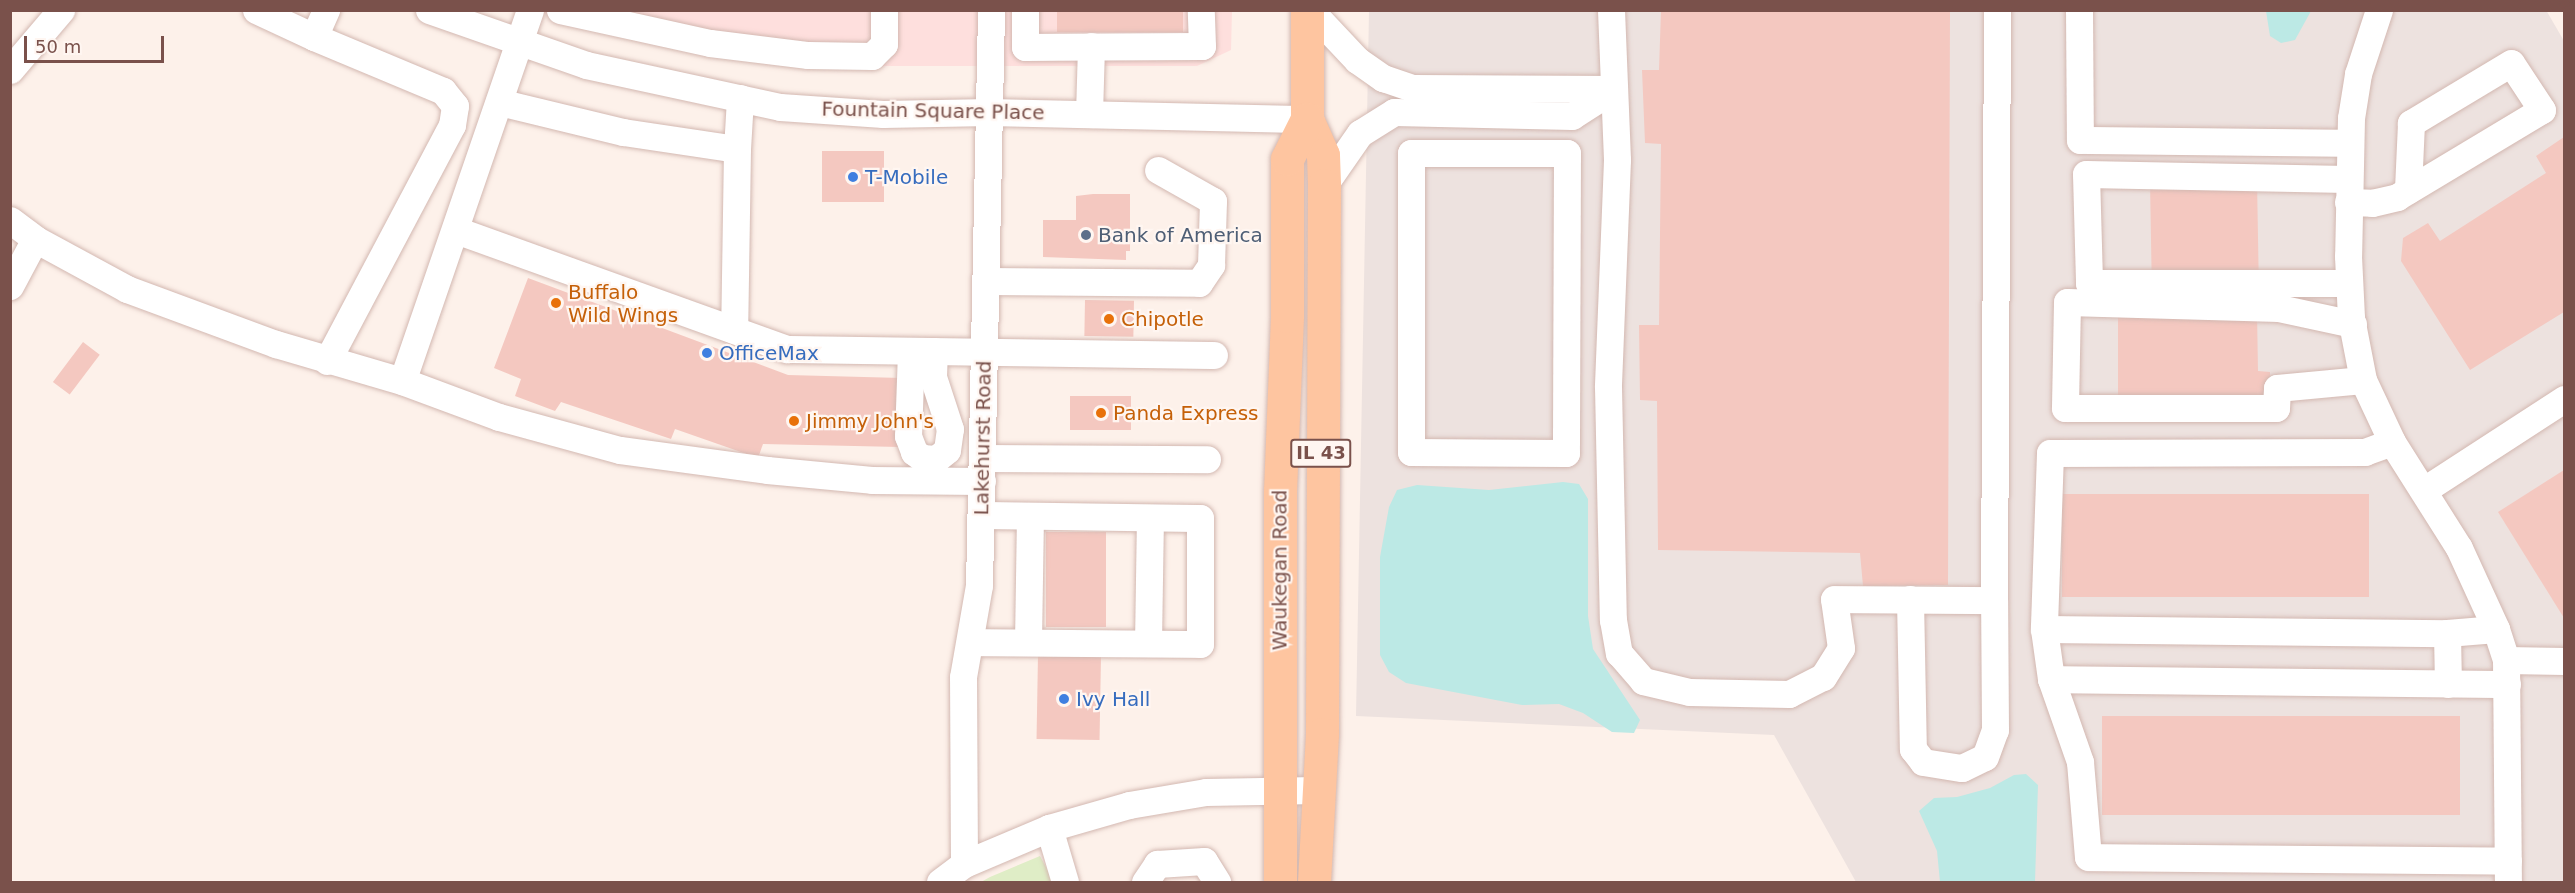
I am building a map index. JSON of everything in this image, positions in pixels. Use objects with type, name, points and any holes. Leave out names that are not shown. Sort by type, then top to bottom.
[{"type":"main road","name":"Waukegan Road","points":[[1309,10],[1308,119],[1323,155],[1324,185],[1322,734],[1316,790],[1314,882]]},
{"type":"main road","name":"Waukegan Road","points":[[1280,882],[1280,491],[1287,316],[1287,159],[1308,119]]},
{"type":"street","points":[[10,70],[61,10]]},
{"type":"street","points":[[256,10],[443,91],[455,106],[452,125],[327,361]]},
{"type":"street","points":[[315,37],[326,10]]},
{"type":"street","name":"Fountain Square Place","points":[[429,10],[520,44],[586,65],[780,107],[883,114],[992,112],[1308,119]]},
{"type":"street","points":[[402,381],[530,10]]},
{"type":"street","points":[[560,10],[710,43],[808,55],[872,56],[884,44],[884,10]]},
{"type":"street","name":"Lakehurst Road","points":[[964,864],[963,677],[979,585],[992,112],[992,10]]},
{"type":"street","points":[[1025,10],[1025,46],[1202,46],[1201,10]]},
{"type":"street","points":[[1309,10],[1357,60],[1383,78],[1412,88],[1614,89]]},
{"type":"street","points":[[1611,10],[1617,160],[1609,354],[1613,621],[1619,653],[1642,681],[1689,692],[1790,694],[1823,677],[1840,648],[1834,599],[1994,600]]},
{"type":"street","points":[[1910,600],[1913,749],[1923,762],[1962,768],[1985,757],[1995,730],[1997,10]]},
{"type":"street","points":[[2079,10],[2080,140],[2350,143]]},
{"type":"street","points":[[2379,10],[2358,74],[2350,143],[2349,283],[2353,324],[2363,380],[2392,442],[2459,548],[2496,628],[2506,672],[2508,872],[2088,857],[2080,762],[2051,679],[2044,629],[2050,453],[2365,452],[2392,442]]},
{"type":"street","points":[[1089,114],[1091,46]]},
{"type":"street","points":[[2086,174],[2348,190],[2372,203],[2408,190],[2542,110],[2511,63],[2411,123],[2408,190]]},
{"type":"street","points":[[1324,185],[1360,133],[1394,112],[1572,116],[1614,89]]},
{"type":"street","points":[[734,330],[740,98]]},
{"type":"street","points":[[499,102],[623,132],[737,149]]},
{"type":"street","points":[[2088,140],[2086,174],[2089,283],[2349,283]]},
{"type":"street","points":[[1411,153],[1567,153],[1566,354],[1566,453],[1411,452],[1411,153]]},
{"type":"street","points":[[987,281],[1199,283],[1211,265],[1213,201],[1158,170]]},
{"type":"street","points":[[10,220],[35,239],[127,289],[327,361],[402,381],[499,417],[620,450],[767,470],[872,480],[982,470],[1207,459]]},
{"type":"street","points":[[456,230],[787,349],[1214,355]]},
{"type":"street","points":[[10,286],[35,239]]},
{"type":"street","points":[[2353,324],[2279,309],[2067,302],[2065,408],[2276,408],[2277,388],[2363,380]]},
{"type":"street","points":[[1566,354],[1609,354]]},
{"type":"street","points":[[2424,490],[2565,399]]},
{"type":"street","points":[[970,642],[1200,644],[1200,518],[981,515]]},
{"type":"street","points":[[1028,642],[1030,517]]},
{"type":"street","points":[[1148,643],[1150,518]]},
{"type":"street","points":[[2044,629],[2447,633],[2496,628]]},
{"type":"street","points":[[2447,633],[2448,684]]},
{"type":"street","points":[[2051,679],[2448,684],[2565,661]]},
{"type":"street","points":[[940,882],[964,864],[1049,828],[1151,801],[1206,792],[1316,790]]},
{"type":"street","points":[[1049,828],[1065,882]]},
{"type":"street","points":[[1145,882],[1157,864],[1204,861],[1217,882]]},
{"type":"shaded area","points":[[2546,10],[2564,41],[2564,882],[1856,882],[1774,735],[1356,716],[1369,11]]},
{"type":"shaded area","points":[[537,11],[1232,11],[1231,50],[1197,66],[802,66],[635,41]]},
{"type":"green space","points":[[1040,856],[1054,882],[981,882],[990,877]]},
{"type":"water","points":[[2266,10],[2311,11],[2295,40],[2281,43],[2270,36]]},
{"type":"water","points":[[1563,482],[1579,484],[1588,499],[1588,616],[1593,649],[1640,720],[1634,733],[1612,732],[1583,713],[1559,704],[1522,705],[1406,683],[1389,672],[1380,655],[1380,557],[1389,507],[1397,490],[1417,485],[1489,490]]},
{"type":"water","points":[[2026,774],[2038,785],[2035,882],[1940,882],[1937,851],[1919,811],[1934,798],[1957,797],[1990,788],[2014,775]]},
{"type":"building","points":[[1057,10],[1183,10],[1183,32],[1057,32]]},
{"type":"building","points":[[1661,10],[1950,10],[1948,585],[1863,586],[1860,553],[1658,550],[1657,401],[1640,400],[1639,325],[1659,325],[1661,144],[1645,143],[1642,70],[1659,70]]},
{"type":"building","points":[[2564,137],[2564,312],[2470,370],[2401,261],[2403,238],[2428,223],[2440,241],[2546,173],[2536,156]]},
{"type":"building","name":"T-Mobile","points":[[822,151],[884,151],[884,202],[822,202]]},
{"type":"building","points":[[2257,180],[2259,283],[2152,285],[2150,182]]},
{"type":"building","name":"Bank of America","points":[[1130,194],[1130,251],[1126,251],[1126,260],[1043,257],[1043,220],[1076,220],[1076,196]]},
{"type":"building","points":[[528,278],[788,375],[902,378],[900,447],[763,444],[758,458],[675,429],[671,439],[561,402],[555,411],[515,396],[521,379],[494,368]]},
{"type":"building","name":"Chipotle","points":[[1085,300],[1134,301],[1133,337],[1084,336]]},
{"type":"building","points":[[2118,308],[2257,311],[2258,371],[2270,372],[2269,403],[2118,402]]},
{"type":"building","points":[[83,342],[100,355],[70,395],[53,382]]},
{"type":"building","name":"Panda Express","points":[[1070,396],[1131,396],[1131,430],[1070,430]]},
{"type":"building","points":[[2564,470],[2564,618],[2498,512]]},
{"type":"building","points":[[2062,494],[2369,494],[2369,597],[2062,597]]},
{"type":"building","points":[[1046,532],[1106,532],[1106,627],[1046,627]]},
{"type":"building","points":[[1038,655],[1101,656],[1100,740],[1037,739]]},
{"type":"building","points":[[2102,716],[2460,716],[2460,815],[2102,815]]},
{"type":"place","name":"T-Mobile","points":[[853,177]]},
{"type":"place","name":"Bank of America","points":[[1086,235]]},
{"type":"place","name":"Buffalo Wild Wings","points":[[556,303]]},
{"type":"place","name":"Chipotle","points":[[1109,319]]},
{"type":"place","name":"OfficeMax","points":[[707,353]]},
{"type":"place","name":"Panda Express","points":[[1101,413]]},
{"type":"place","name":"Jimmy John's","points":[[794,421]]},
{"type":"place","name":"Ivy Hall","points":[[1064,699]]}]
